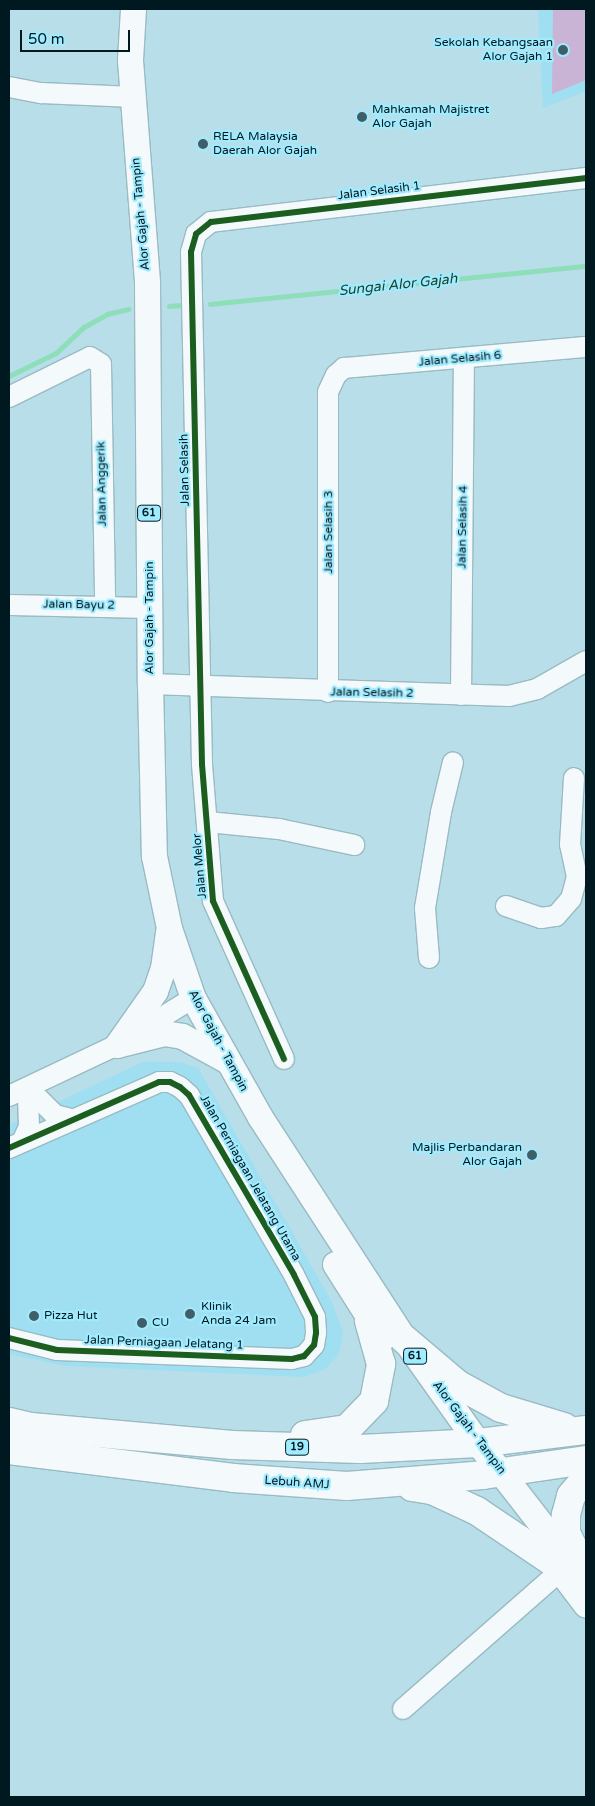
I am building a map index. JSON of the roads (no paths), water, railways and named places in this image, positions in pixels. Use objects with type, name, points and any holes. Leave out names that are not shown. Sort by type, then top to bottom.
[{"type":"highway","points":[[232,1445],[347,1429],[374,1401],[381,1364],[369,1321]]},
{"type":"highway","points":[[404,1340],[457,1384],[501,1408],[584,1431]]},
{"type":"highway","name":"19","points":[[9,1422],[31,1427],[232,1445],[360,1449],[469,1444],[584,1431]]},
{"type":"highway","name":"Lebuh AMJ","points":[[9,1450],[233,1478],[347,1486],[391,1484],[586,1460]]},
{"type":"highway","points":[[567,1569],[566,1515],[571,1496],[586,1478]]},
{"type":"highway","points":[[391,1484],[432,1490],[477,1511],[567,1569]]},
{"type":"main road","name":"Alor Gajah - Tampin","points":[[133,9],[130,60],[148,283],[150,684],[154,856],[168,928],[193,998],[260,1118],[469,1444]]},
{"type":"main road","name":"Alor Gajah - Tampin","points":[[134,97],[150,9]]},
{"type":"main road","points":[[117,1045],[155,991],[163,968],[168,928]]},
{"type":"main road","points":[[117,1045],[164,1034],[182,1036],[228,1061]]},
{"type":"main road","name":"Alor Gajah - Tampin","points":[[260,1118],[298,1201],[369,1321],[567,1569]]},
{"type":"main road","name":"Alor Gajah - Tampin","points":[[492,1473],[586,1583]]},
{"type":"main road","name":"61","points":[[567,1569],[586,1605]]},
{"type":"street","points":[[9,87],[41,92],[134,97]]},
{"type":"street","name":"Jalan Selasih 1","points":[[191,252],[196,234],[211,222],[586,178]]},
{"type":"street","name":"Jalan Selasih","points":[[191,252],[200,687]]},
{"type":"street","name":"Jalan Selasih 6","points":[[336,375],[344,368],[464,360],[586,347]]},
{"type":"street","name":"Jalan Anggerik","points":[[9,398],[90,357],[101,364],[105,605]]},
{"type":"street","name":"Jalan Selasih 4","points":[[461,695],[464,360]]},
{"type":"street","name":"Jalan Selasih 3","points":[[328,692],[328,392],[336,375]]},
{"type":"street","name":"Jalan Bayu 2","points":[[9,605],[105,605],[150,608]]},
{"type":"street","name":"Jalan Selasih 2","points":[[150,684],[328,692],[508,696],[537,689],[586,661]]},
{"type":"street","name":"Jalan Melor","points":[[200,687],[202,764],[213,901],[284,1059]]},
{"type":"street","points":[[429,958],[425,908],[441,812],[453,762]]},
{"type":"street","points":[[506,906],[542,918],[556,916],[571,899],[577,877],[570,845],[574,778]]},
{"type":"street","points":[[208,822],[279,829],[354,845]]},
{"type":"street","points":[[9,1096],[117,1045],[193,998]]},
{"type":"street","name":"Jalan Perniagaan Jelatang Utama","points":[[15,1145],[159,1082],[170,1082],[190,1095],[315,1317],[314,1345]]},
{"type":"street","points":[[28,1088],[55,1115],[71,1119]]},
{"type":"street","points":[[15,1145],[29,1126],[28,1088]]},
{"type":"street","name":"Jalan Perniagaan Jelatang 1","points":[[9,1338],[57,1350],[292,1359],[304,1356],[314,1345]]},
{"type":"street","points":[[403,1709],[567,1569]]},
{"type":"waterway","name":"Sungai Alor Gajah","points":[[210,304],[586,266]]},
{"type":"waterway","name":"Sungai Alor Gajah","points":[[169,306],[185,305]]},
{"type":"waterway","name":"Sungai Alor Gajah","points":[[9,376],[56,353],[84,327],[107,314],[128,309]]},
{"type":"place","name":"Sekolah Kebangsaan Alor Gajah 1","points":[[563,50]]},
{"type":"place","name":"Mahkamah Majistret Alor Gajah","points":[[362,117]]},
{"type":"place","name":"RELA Malaysia Daerah Alor Gajah","points":[[203,144]]},
{"type":"place","name":"Majlis Perbandaran Alor Gajah","points":[[532,1155]]},
{"type":"place","name":"Klinik Anda 24 Jam","points":[[190,1314]]},
{"type":"place","name":"Pizza Hut","points":[[34,1316]]},
{"type":"place","name":"CU","points":[[142,1323]]}]
